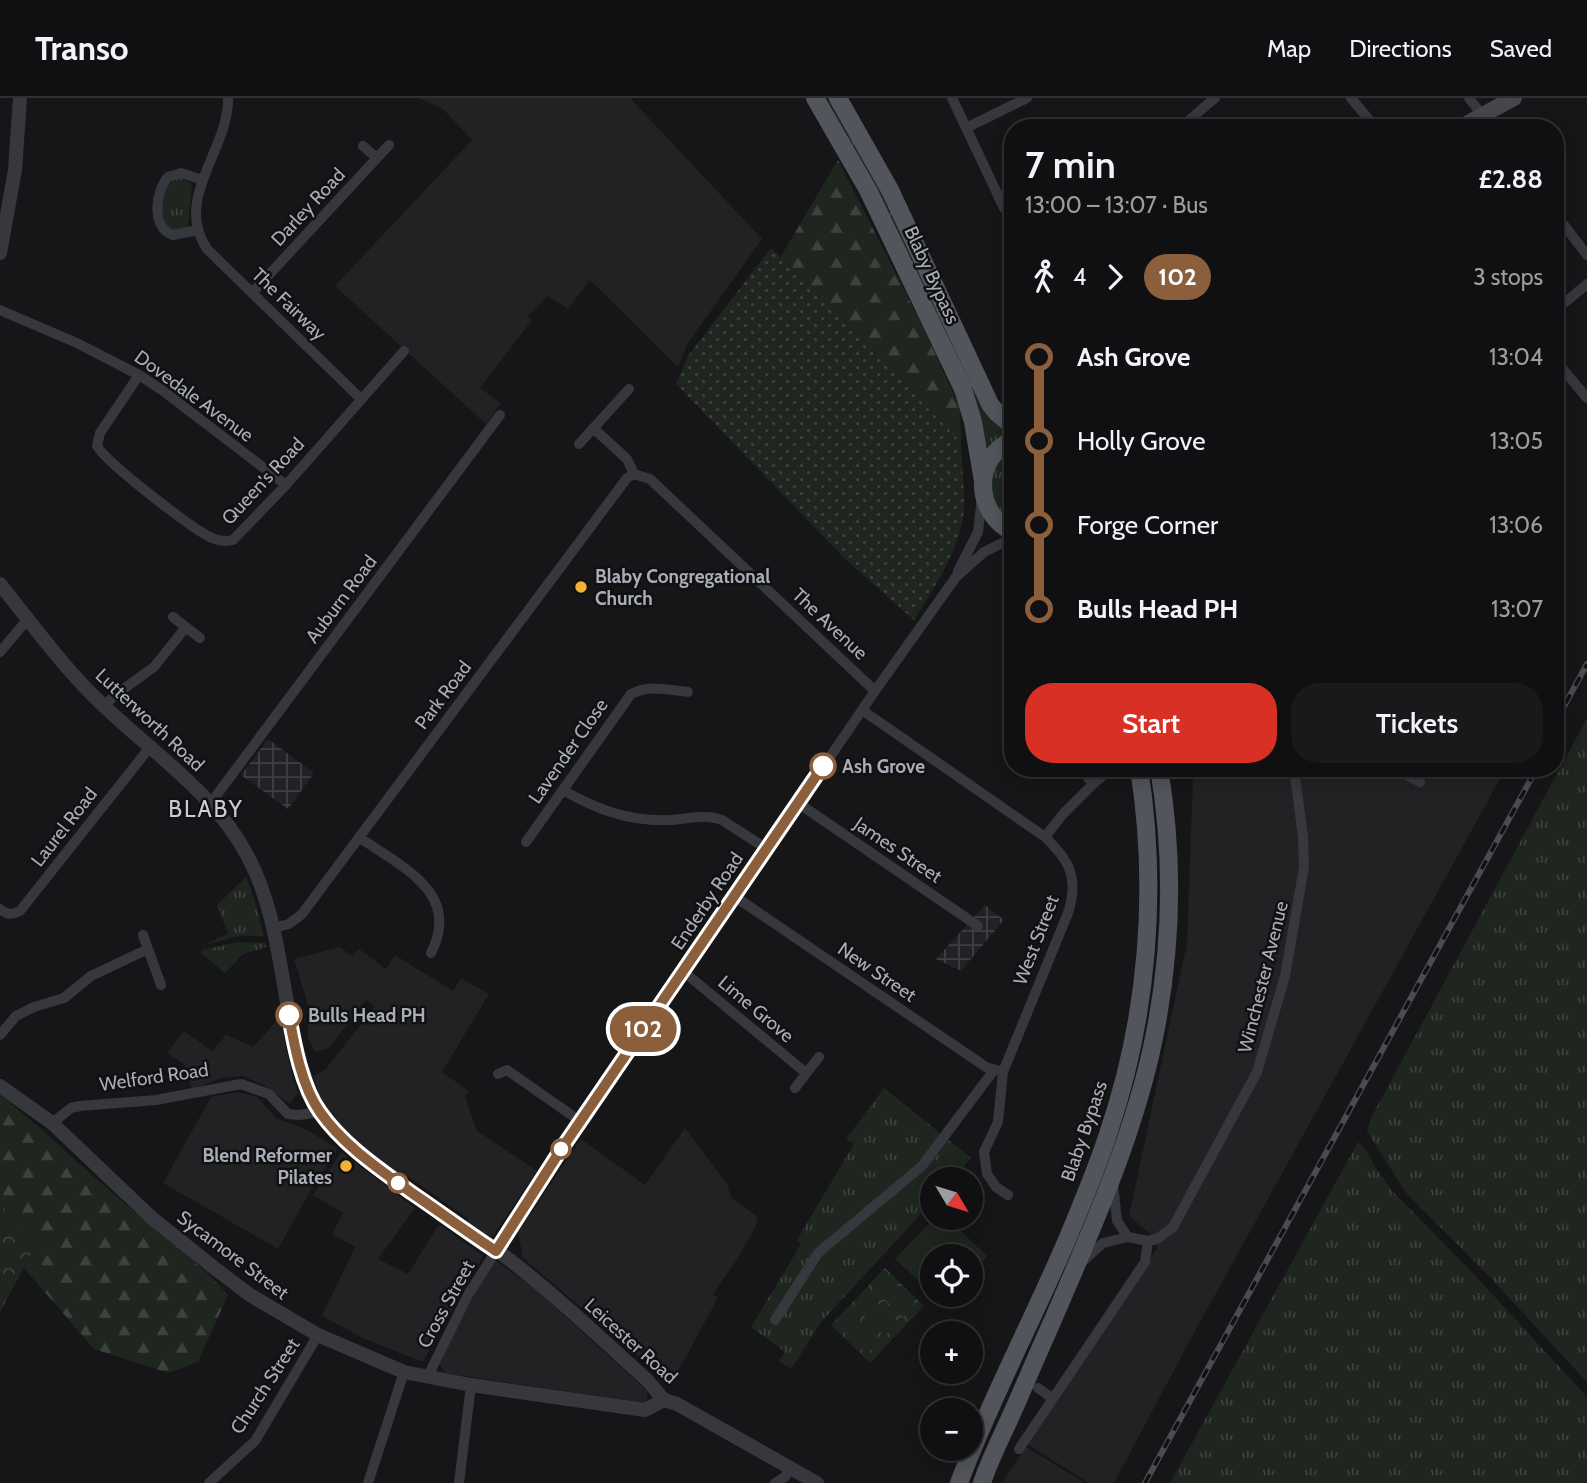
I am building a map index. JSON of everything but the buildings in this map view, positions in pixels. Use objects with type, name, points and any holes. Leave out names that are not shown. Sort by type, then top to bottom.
[{"type":"main road","name":"Blaby Bypass","points":[[815,98],[868,190],[963,389],[973,422],[983,487]]},
{"type":"main road","name":"Blaby Bypass","points":[[838,98],[896,202],[990,404],[1004,419]]},
{"type":"main road","points":[[1475,119],[1514,98]]},
{"type":"main road","points":[[1004,447],[994,454],[986,468],[983,487],[986,503],[993,517],[1004,525]]},
{"type":"main road","name":"Blaby Bypass","points":[[959,1483],[1069,1236],[1109,1131],[1125,1077],[1142,987],[1148,909],[1147,836],[1140,777]]},
{"type":"main road","name":"Blaby Bypass","points":[[982,1483],[1075,1268],[1112,1175],[1145,1076],[1154,1038],[1166,955],[1168,858],[1160,777]]},
{"type":"street","points":[[0,253],[15,170],[20,98]]},
{"type":"street","points":[[203,180],[181,173],[168,177],[161,188],[158,218],[162,229],[173,235],[198,230],[195,208],[227,115],[228,98]]},
{"type":"street","points":[[952,98],[1004,208]]},
{"type":"street","points":[[966,128],[1027,98]]},
{"type":"street","points":[[1190,119],[1215,98]]},
{"type":"street","points":[[1351,98],[1368,119]]},
{"type":"street","points":[[1469,98],[1482,115]]},
{"type":"street","name":"Darley Road","points":[[252,293],[389,145]]},
{"type":"street","points":[[363,146],[377,158]]},
{"type":"street","points":[[1564,225],[1587,255]]},
{"type":"street","name":"The Fairway","points":[[198,230],[207,249],[361,399]]},
{"type":"street","points":[[1564,303],[1587,284]]},
{"type":"street","name":"Dovedale Avenue","points":[[0,310],[77,343],[139,375],[286,485]]},
{"type":"street","name":"Queen's Road","points":[[139,375],[100,433],[97,446],[108,460],[169,508],[209,537],[224,542],[233,540],[286,485],[404,351]]},
{"type":"street","points":[[1564,371],[1587,398]]},
{"type":"street","points":[[579,444],[629,389]]},
{"type":"street","name":"Auburn Road","points":[[210,804],[500,415]]},
{"type":"street","name":"The Avenue","points":[[593,428],[627,459],[635,474],[646,476],[656,485],[875,691]]},
{"type":"street","name":"Park Road","points":[[273,928],[289,924],[302,914],[627,478],[635,474]]},
{"type":"street","name":"Enderby Road","points":[[496,1251],[580,1121],[956,577],[978,532],[983,487]]},
{"type":"street","name":"Enderby Road","points":[[956,577],[984,552],[1004,542]]},
{"type":"street","name":"Lutterworth Road","points":[[0,584],[104,706],[210,804],[234,832],[259,881],[273,928],[295,1049],[319,1112],[346,1142],[466,1231]]},
{"type":"street","points":[[173,617],[200,638]]},
{"type":"street","points":[[0,652],[28,619]]},
{"type":"street","points":[[104,706],[154,667],[186,627]]},
{"type":"street","name":"Lavender Close","points":[[526,842],[631,694],[641,689],[654,688],[688,692]]},
{"type":"street","name":"West Street","points":[[862,710],[1045,837],[1063,855],[1071,872],[1072,902],[998,1071]]},
{"type":"street","name":"Laurel Road","points":[[0,909],[13,915],[20,911],[150,747]]},
{"type":"street","points":[[1087,777],[1093,784]]},
{"type":"street","points":[[1045,837],[1063,814],[1101,777]]},
{"type":"street","name":"Winchester Avenue","points":[[1148,1241],[1157,1239],[1173,1227],[1257,1072],[1285,976],[1303,883],[1303,837],[1295,777]]},
{"type":"street","points":[[1410,777],[1420,782]]},
{"type":"street","points":[[563,790],[593,807],[629,817],[653,820],[715,818],[767,849]]},
{"type":"street","name":"James Street","points":[[798,803],[978,926]]},
{"type":"street","points":[[359,836],[418,878],[437,900],[440,918],[438,939],[431,953]]},
{"type":"street","name":"New Street","points":[[734,896],[986,1068],[998,1071]]},
{"type":"street","points":[[143,934],[161,985]]},
{"type":"street","points":[[0,1035],[16,1016],[64,998],[91,976],[148,949]]},
{"type":"street","name":"Lime Grove","points":[[684,972],[806,1073]]},
{"type":"street","points":[[794,1088],[819,1056]]},
{"type":"street","points":[[498,1074],[507,1070],[580,1121]]},
{"type":"street","points":[[998,1071],[999,1122],[984,1152],[987,1174],[996,1187],[1008,1195]]},
{"type":"street","points":[[775,1320],[818,1253],[922,1166],[998,1071]]},
{"type":"street","name":"Welford Road","points":[[52,1124],[71,1108],[80,1106],[156,1100],[232,1084],[251,1086],[269,1094],[288,1114],[319,1112]]},
{"type":"street","points":[[0,1086],[52,1124]]},
{"type":"street","name":"Sycamore Street","points":[[52,1124],[152,1218],[250,1295],[318,1335],[404,1372],[471,1385],[645,1410],[664,1400]]},
{"type":"street","points":[[1112,1175],[1117,1222],[1128,1237]]},
{"type":"street","name":"Leicester Road","points":[[466,1231],[496,1251],[593,1332],[658,1390],[664,1400],[677,1404],[817,1483]]},
{"type":"street","points":[[1019,1449],[1145,1262],[1148,1241],[1128,1237],[1103,1243],[1075,1268]]},
{"type":"street","name":"Cross Street","points":[[428,1376],[453,1322],[496,1251]]},
{"type":"street","name":"Church Street","points":[[209,1483],[255,1441],[318,1335]]},
{"type":"street","points":[[368,1483],[404,1372]]},
{"type":"street","points":[[459,1483],[471,1385]]},
{"type":"street","points":[[1038,1388],[1052,1398]]},
{"type":"street","points":[[775,1483],[785,1477],[790,1469]]},
{"type":"shaded area","points":[[419,98],[630,98],[762,239],[688,343],[678,367],[590,280],[568,309],[548,296],[528,316],[532,320],[480,388],[501,403],[486,424],[335,286],[472,140],[443,109]]},
{"type":"shaded area","points":[[268,739],[314,773],[288,809],[241,775]]},
{"type":"shaded area","points":[[1193,777],[1501,777],[1114,1483],[1089,1483],[1027,1444],[1158,1247],[1148,1232],[1129,1216],[1187,943]]},
{"type":"shaded area","points":[[985,905],[1004,920],[961,971],[936,959]]},
{"type":"shaded area","points":[[340,947],[352,956],[359,949],[386,969],[395,955],[453,991],[461,978],[489,994],[442,1072],[469,1091],[465,1097],[477,1131],[537,1171],[493,1236],[484,1235],[469,1225],[467,1218],[409,1177],[398,1175],[368,1152],[333,1120],[321,1100],[313,1076],[325,1070],[375,1006],[366,1000],[329,1048],[315,1052],[308,1038],[308,1005],[294,959]]},
{"type":"shaded area","points":[[280,1017],[298,1093],[290,1104],[266,1086],[242,1076],[221,1078],[192,1090],[184,1064],[167,1053],[184,1031],[212,1051],[226,1035],[253,1047]]},
{"type":"shaded area","points":[[238,1092],[257,1097],[276,1118],[307,1130],[338,1149],[313,1186],[278,1249],[163,1183],[211,1097]]},
{"type":"shaded area","points":[[685,1128],[727,1184],[731,1197],[758,1217],[755,1228],[736,1261],[713,1294],[718,1298],[671,1384],[523,1258],[518,1232],[581,1139],[645,1185]]},
{"type":"shaded area","points":[[341,1152],[415,1208],[378,1259],[408,1274],[439,1224],[483,1256],[423,1362],[365,1339],[322,1316],[355,1247],[332,1234],[343,1213],[313,1195]]},
{"type":"shaded area","points":[[495,1260],[537,1291],[643,1387],[648,1394],[645,1403],[445,1373],[440,1365],[449,1337]]},
{"type":"shaded area","points":[[1026,1447],[1085,1483],[1002,1483]]},
{"type":"green space","points":[[822,98],[830,98],[860,149],[1004,419],[1004,441],[987,455]]},
{"type":"green space","points":[[838,160],[923,327],[960,408],[961,442],[780,258]]},
{"type":"green space","points":[[179,177],[192,184],[188,226],[170,231],[161,218],[164,199],[169,184]]},
{"type":"green space","points":[[771,248],[961,442],[964,505],[959,536],[942,573],[914,620],[848,562],[676,384],[688,356]]},
{"type":"green space","points":[[1003,457],[1004,514],[996,504],[990,485],[996,466]]},
{"type":"green space","points":[[1587,718],[1587,1382],[1487,1274],[1406,1193],[1367,1131],[1371,1118],[1555,777],[1564,777],[1564,761]]},
{"type":"green space","points":[[246,877],[264,936],[237,936],[201,946],[228,934],[217,905]]},
{"type":"green space","points":[[238,942],[266,943],[266,947],[243,954],[225,973],[201,953],[202,950]]},
{"type":"green space","points":[[884,1088],[971,1158],[963,1167],[920,1167],[920,1215],[822,1321],[791,1369],[779,1361],[785,1352],[751,1327],[801,1244],[797,1240],[854,1144],[846,1139]]},
{"type":"green space","points":[[0,1095],[186,1254],[228,1295],[198,1362],[168,1373],[94,1349],[24,1268],[37,1243],[0,1204]]},
{"type":"green space","points":[[1358,1142],[1367,1151],[1393,1192],[1469,1269],[1587,1397],[1587,1483],[1170,1483]]},
{"type":"green space","points":[[0,1204],[37,1243],[0,1312]]},
{"type":"green space","points":[[923,1230],[960,1230],[974,1244],[920,1244],[920,1282],[895,1259]]},
{"type":"green space","points":[[885,1268],[920,1302],[920,1307],[923,1307],[870,1363],[831,1325]]},
{"type":"green space","points":[[887,1276],[915,1303],[903,1317],[874,1289]]},
{"type":"green space","points":[[869,1295],[898,1322],[885,1336],[856,1308]]},
{"type":"green space","points":[[851,1314],[880,1341],[867,1354],[839,1327]]},
{"type":"railway","points":[[1564,706],[1587,664]]},
{"type":"railway","points":[[1145,1483],[1532,777]]},
{"type":"bus line","name":"102","points":[[289,1015],[295,1049],[319,1112],[346,1142],[377,1167],[496,1251],[560,1151],[823,766]]},
{"type":"place","name":"Blaby Congregational Church","points":[[581,587]]},
{"type":"place","name":"Ash Grove","points":[[823,766]]},
{"type":"place","name":"Bulls Head PH","points":[[289,1015]]},
{"type":"place","name":"Blend Reformer Pilates","points":[[346,1166]]},
{"type":"district","name":"BLABY","points":[[206,809]]}]
